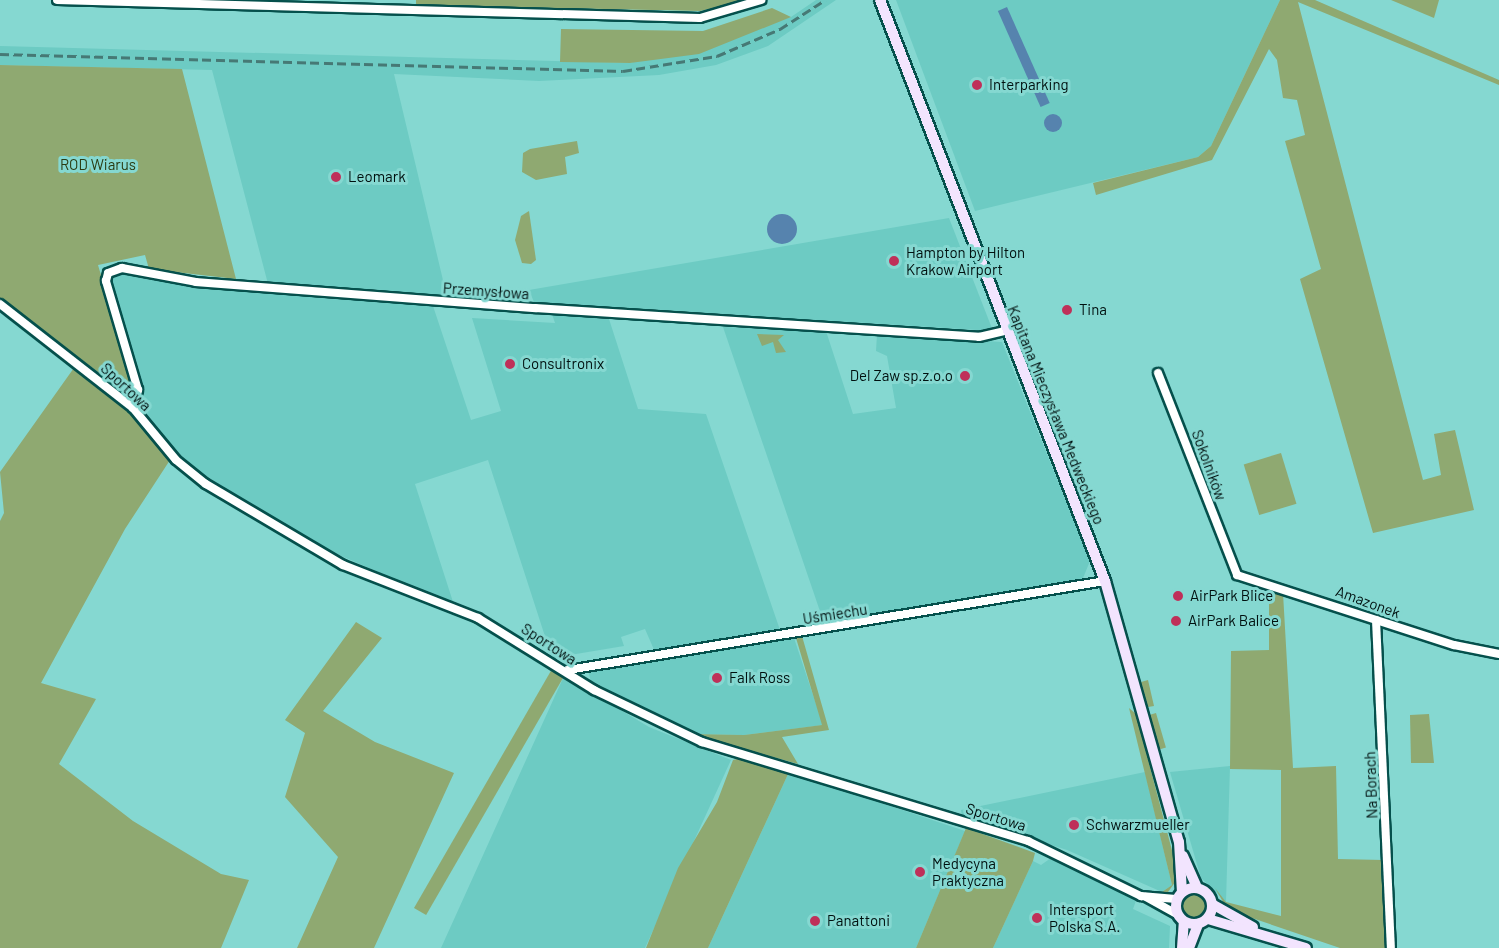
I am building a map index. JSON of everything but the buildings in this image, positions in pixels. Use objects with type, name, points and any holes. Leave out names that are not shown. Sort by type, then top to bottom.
[{"type":"main road","name":"Kapitana Mieczysława Medweckiego","points":[[880,0],[1006,331],[1105,581],[1180,850],[1197,888]]},
{"type":"main road","name":"Kapitana Mieczysława Medweckiego","points":[[1179,896],[1180,850]]},
{"type":"main road","points":[[1182,948],[1179,896],[1197,888],[1212,904],[1259,930],[1306,948]]},
{"type":"main road","points":[[1189,948],[1212,904]]},
{"type":"main road","points":[[1181,918],[1259,930]]},
{"type":"street","points":[[57,0],[275,3],[699,18],[761,0]]},
{"type":"street","name":"Przemysłowa","points":[[133,408],[138,390],[106,280],[108,273],[122,268],[196,282],[536,308],[979,337],[1006,331]]},
{"type":"street","name":"Sportowa","points":[[0,304],[133,408],[176,460],[256,517],[373,579],[478,618],[568,670],[594,690],[702,742],[1028,841],[1146,897],[1181,918]]},
{"type":"street","name":"Sokolników","points":[[1158,373],[1231,568]]},
{"type":"street","name":"Amazonek","points":[[1231,568],[1237,575],[1376,620],[1499,654]]},
{"type":"street","name":"Uśmiechu","points":[[568,670],[1105,581]]},
{"type":"street","name":"Na Borach","points":[[1376,620],[1391,948]]},
{"type":"street","name":"Sportowa","points":[[1146,897],[1179,896]]},
{"type":"shaded area","points":[[816,0],[836,0],[768,46],[716,65],[659,75],[539,81],[394,74],[447,297],[268,284],[212,70],[0,65],[0,46],[630,63],[791,17]]},
{"type":"shaded area","points":[[896,0],[1280,0],[1211,146],[1198,157],[975,211]]},
{"type":"shaded area","points":[[949,218],[993,331],[534,302],[529,290]]},
{"type":"shaded area","points":[[116,274],[433,306],[471,420],[501,411],[472,318],[555,323],[552,314],[609,319],[638,409],[706,414],[780,630],[655,652],[645,629],[621,637],[624,646],[552,658],[488,460],[415,484],[454,605],[291,534],[219,490],[177,457],[146,419],[109,288]]},
{"type":"shaded area","points":[[723,327],[826,331],[853,414],[896,408],[887,356],[876,351],[877,334],[1002,342],[1090,561],[1081,583],[824,623]]},
{"type":"shaded area","points":[[794,638],[823,725],[744,735],[691,734],[591,682],[588,670]]},
{"type":"shaded area","points":[[564,676],[649,727],[731,760],[645,948],[441,948]]},
{"type":"shaded area","points":[[1230,766],[1226,902],[1201,878],[1170,772]]},
{"type":"shaded area","points":[[789,772],[965,831],[916,948],[708,948]]},
{"type":"shaded area","name":"Schwarzmueller","points":[[1145,772],[1172,885],[1162,892],[1067,850],[962,817],[961,810]]},
{"type":"shaded area","points":[[1051,858],[1137,898],[1133,909],[1170,926],[1169,948],[993,948],[1033,861],[1041,865]]},
{"type":"green space","points":[[416,0],[749,0],[700,11],[416,5]]},
{"type":"green space","points":[[1280,0],[1315,0],[1499,80],[1499,85],[1298,2],[1423,480],[1441,475],[1434,434],[1455,430],[1474,510],[1373,533],[1300,279],[1321,269],[1285,141],[1305,135],[1297,100],[1283,98],[1277,60],[1269,49],[1212,160],[1096,195],[1093,183],[1198,157],[1211,146]]},
{"type":"green space","points":[[1391,0],[1439,0],[1434,18]]},
{"type":"green space","points":[[772,8],[791,17],[699,54],[630,63],[560,62],[561,29],[703,31]]},
{"type":"green space","name":"ROD Wiarus","points":[[0,65],[182,69],[236,279],[149,269],[145,255],[98,265],[133,384],[129,395],[0,299]]},
{"type":"green space","points":[[577,141],[579,153],[565,157],[567,174],[536,180],[522,172],[523,153],[530,149]]},
{"type":"green space","points":[[529,211],[536,260],[531,264],[522,263],[515,240],[521,216]]},
{"type":"green space","points":[[757,334],[784,335],[778,340],[786,352],[776,353],[773,342],[762,346]]},
{"type":"green space","points":[[76,365],[125,408],[170,460],[125,529],[41,683],[96,699],[59,764],[133,821],[221,874],[249,880],[221,948],[0,948],[0,521],[4,513],[0,472]]},
{"type":"green space","points":[[1281,453],[1296,504],[1259,515],[1244,464]]},
{"type":"green space","points":[[1269,588],[1283,593],[1293,768],[1336,766],[1338,859],[1383,860],[1387,948],[1340,948],[1249,917],[1226,907],[1215,888],[1226,902],[1281,916],[1281,770],[1230,769],[1231,651],[1269,650]]},
{"type":"green space","points":[[356,622],[382,638],[323,711],[375,742],[454,773],[374,948],[297,948],[338,857],[285,797],[305,733],[285,720]]},
{"type":"green space","points":[[802,636],[829,730],[782,737],[798,764],[691,734],[744,735],[822,725],[796,638]]},
{"type":"green space","points":[[552,669],[564,676],[426,915],[414,908]]},
{"type":"green space","points":[[1148,680],[1154,706],[1148,707],[1141,682]]},
{"type":"green space","points":[[1129,708],[1136,714],[1174,858],[1176,881],[1168,892],[1162,892],[1172,885]]},
{"type":"green space","points":[[1156,713],[1166,748],[1159,750],[1149,715]]},
{"type":"green space","points":[[1429,714],[1434,763],[1411,763],[1410,715]]},
{"type":"green space","points":[[741,758],[789,772],[708,948],[646,948],[678,868],[717,802],[733,760]]},
{"type":"green space","points":[[966,828],[1035,853],[1033,861],[993,948],[916,948]]},
{"type":"green space","points":[[1194,893],[1204,896],[1207,906],[1204,916],[1194,919],[1184,916],[1181,906],[1184,896]]},
{"type":"water","points":[[1007,7],[1050,103],[1041,107],[998,11]]},
{"type":"water","points":[[1053,114],[1059,117],[1062,123],[1059,129],[1053,132],[1047,129],[1044,123],[1047,117]]},
{"type":"water","points":[[782,214],[793,218],[797,229],[793,240],[782,244],[771,240],[767,229],[771,218]]},
{"type":"railway","points":[[0,54],[623,71],[717,56],[780,29],[825,0]]},
{"type":"place","name":"Interparking","points":[[977,85]]},
{"type":"place","name":"Leomark","points":[[336,177]]},
{"type":"place","name":"Hampton by Hilton Krakow Airport","points":[[894,261]]},
{"type":"place","name":"Tina","points":[[1067,310]]},
{"type":"place","name":"Consultronix","points":[[510,364]]},
{"type":"place","name":"Del Zaw sp.z.o.o","points":[[965,376]]},
{"type":"place","name":"AirPark Blice","points":[[1178,596]]},
{"type":"place","name":"AirPark Balice","points":[[1176,621]]},
{"type":"place","name":"Falk Ross","points":[[717,678]]},
{"type":"place","name":"Schwarzmueller","points":[[1074,825]]},
{"type":"place","name":"Medycyna Praktyczna","points":[[920,872]]},
{"type":"place","name":"Intersport Polska S.A.","points":[[1037,918]]},
{"type":"place","name":"Panattoni","points":[[815,921]]}]
